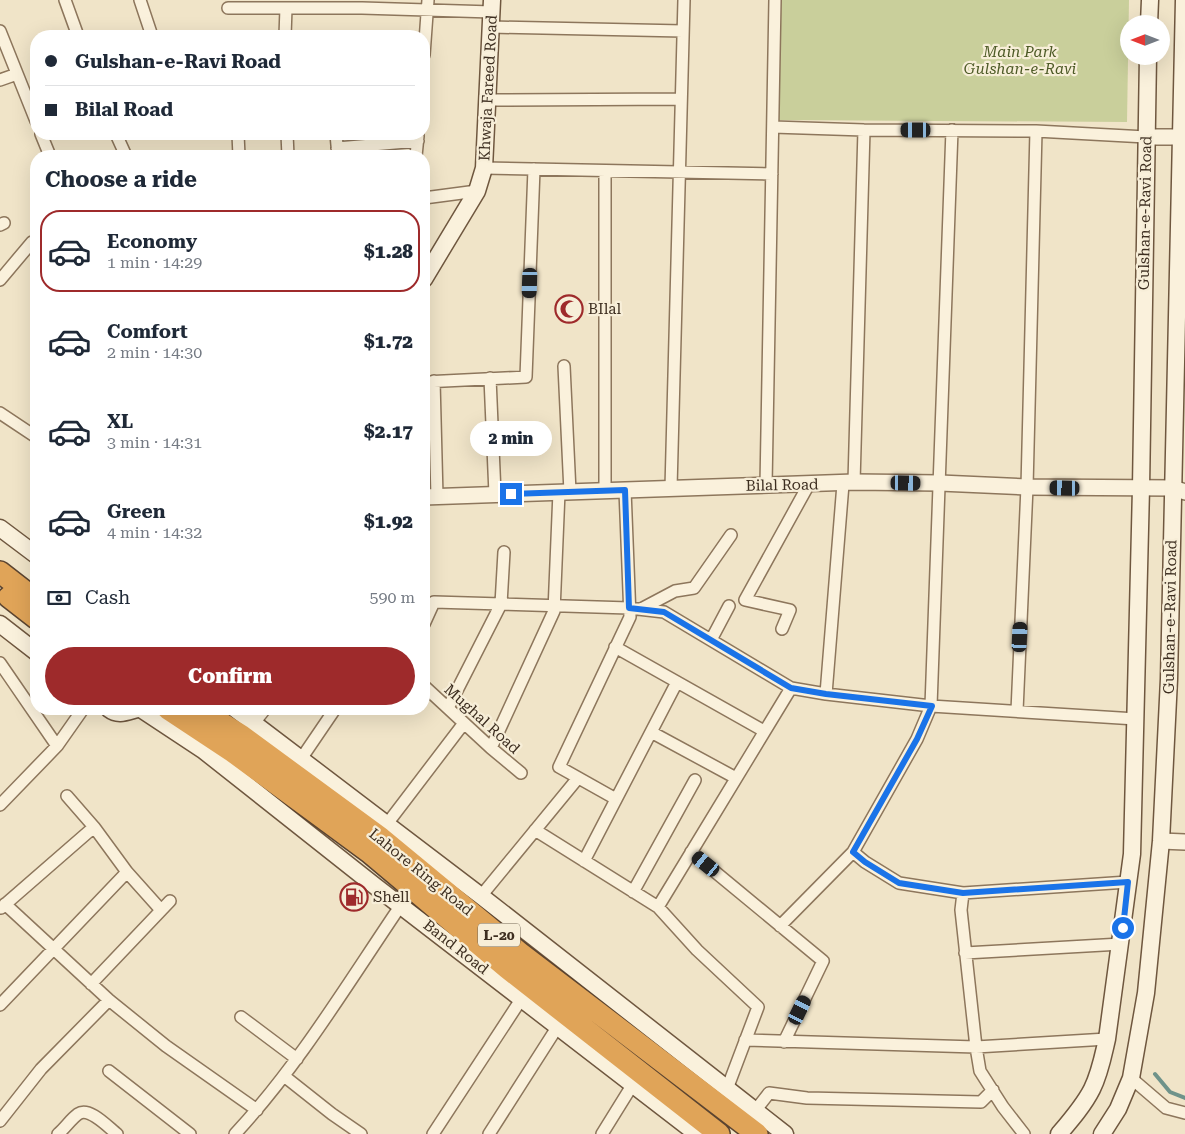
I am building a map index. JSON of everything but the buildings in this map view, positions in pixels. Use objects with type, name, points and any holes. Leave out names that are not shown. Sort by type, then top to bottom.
[{"type":"highway","points":[[0,572],[30,595]]},
{"type":"highway","points":[[0,590],[30,613]]},
{"type":"highway","name":"Lahore Ring Road","points":[[184,715],[243,737],[369,852],[507,968],[719,1134]]},
{"type":"highway","name":"Lahore Ring Road","points":[[208,715],[243,737],[380,838],[520,953],[757,1134]]},
{"type":"main road","points":[[1149,15],[1150,0]]},
{"type":"main road","name":"Gulshan-e-Ravi Road","points":[[1102,1134],[1118,1109],[1131,1078],[1146,994],[1161,849],[1179,490],[1184,0]]},
{"type":"main road","name":"Khwaja Fareed Road","points":[[430,269],[477,191],[484,168],[492,13]]},
{"type":"main road","name":"Gulshan-e-Ravi Road","points":[[1059,1134],[1082,1105],[1092,1089],[1099,1072],[1107,1039],[1132,854],[1141,488],[1148,65]]},
{"type":"main road","points":[[0,528],[30,550]]},
{"type":"main road","points":[[0,624],[30,647]]},
{"type":"main road","name":"Band Road","points":[[148,715],[203,750],[697,1134]]},
{"type":"main road","points":[[237,715],[243,737],[301,759],[481,896],[785,1134]]},
{"type":"main road","points":[[1132,854],[1161,849]]},
{"type":"street","points":[[65,0],[76,30]]},
{"type":"street","points":[[140,0],[150,30]]},
{"type":"street","points":[[671,488],[684,0]]},
{"type":"street","points":[[766,485],[775,0]]},
{"type":"street","points":[[228,8],[286,8],[380,4],[427,5],[683,31]]},
{"type":"street","points":[[426,30],[427,5]]},
{"type":"street","points":[[285,30],[286,8]]},
{"type":"street","points":[[0,31],[3,48],[18,74],[30,105]]},
{"type":"street","points":[[0,80],[18,74]]},
{"type":"street","points":[[488,100],[681,99]]},
{"type":"street","points":[[773,127],[864,130],[1036,131],[1146,137],[1183,137]]},
{"type":"street","points":[[826,694],[848,483],[864,130]]},
{"type":"street","points":[[780,926],[853,852],[917,739],[932,706],[952,130]]},
{"type":"street","points":[[1017,711],[1027,487],[1036,131]]},
{"type":"street","points":[[348,150],[402,140]]},
{"type":"street","points":[[484,168],[772,174]]},
{"type":"street","points":[[430,382],[526,377],[534,169]]},
{"type":"street","points":[[605,171],[605,490]]},
{"type":"street","points":[[430,197],[477,191]]},
{"type":"street","points":[[0,280],[30,244]]},
{"type":"street","points":[[491,748],[554,611],[564,492],[564,366]]},
{"type":"street","points":[[490,378],[495,494]]},
{"type":"street","points":[[0,412],[30,432]]},
{"type":"street","points":[[430,440],[431,497]]},
{"type":"street","name":"Bilal Road","points":[[431,497],[848,483],[940,483],[1179,490]]},
{"type":"street","points":[[782,628],[790,610],[745,600],[809,484]]},
{"type":"street","points":[[616,799],[559,767],[635,608],[625,490]]},
{"type":"street","points":[[635,608],[674,591],[694,588],[731,535]]},
{"type":"street","points":[[448,708],[501,604],[504,552]]},
{"type":"street","points":[[430,611],[434,602],[635,608],[664,612],[791,688],[826,694],[932,706],[1136,719]]},
{"type":"street","points":[[711,640],[729,606]]},
{"type":"street","points":[[615,648],[764,731]]},
{"type":"street","points":[[0,663],[30,707]]},
{"type":"street","points":[[584,861],[677,682]]},
{"type":"street","points":[[658,907],[791,688]]},
{"type":"street","name":"Mughal Road","points":[[430,692],[464,724],[521,773]]},
{"type":"street","points":[[36,715],[57,746]]},
{"type":"street","points":[[0,805],[57,746],[79,715]]},
{"type":"street","points":[[243,737],[260,715]]},
{"type":"street","points":[[301,759],[331,715]]},
{"type":"street","points":[[387,824],[464,724]]},
{"type":"street","points":[[651,732],[736,778]]},
{"type":"street","points":[[481,896],[578,778]]},
{"type":"street","points":[[633,892],[695,780]]},
{"type":"street","points":[[67,796],[94,827],[127,872],[161,910]]},
{"type":"street","points":[[94,827],[3,906],[91,984],[166,1046],[257,1110]]},
{"type":"street","points":[[535,830],[658,907],[697,950],[758,1007],[727,1089]]},
{"type":"street","points":[[1161,849],[1185,842]]},
{"type":"street","points":[[691,852],[823,962],[784,1042]]},
{"type":"street","points":[[853,852],[865,862],[899,883],[963,893],[1128,882]]},
{"type":"street","points":[[0,1005],[127,872]]},
{"type":"street","points":[[963,893],[961,910],[965,953],[980,1071],[1003,1107],[1024,1134]]},
{"type":"street","points":[[91,984],[170,900]]},
{"type":"street","points":[[235,1134],[257,1110],[297,1059],[401,905]]},
{"type":"street","points":[[965,953],[1121,944]]},
{"type":"street","points":[[433,1134],[522,998]]},
{"type":"street","points":[[0,1121],[41,1069],[110,1000]]},
{"type":"street","points":[[241,1017],[297,1059]]},
{"type":"street","points":[[489,1134],[558,1026]]},
{"type":"street","points":[[745,1040],[976,1047],[1107,1039]]},
{"type":"street","points":[[109,1071],[190,1134]]},
{"type":"street","points":[[284,1076],[332,1114],[362,1134]]},
{"type":"street","points":[[1131,1078],[1166,1108],[1185,1113]]},
{"type":"street","points":[[602,1134],[633,1084]]},
{"type":"street","points":[[755,1111],[768,1093],[807,1098],[981,1102],[993,1090]]},
{"type":"street","points":[[58,1134],[78,1113],[84,1111],[90,1112],[117,1134]]},
{"type":"green space","name":"Main Park Gulshan-e-Ravi","points":[[779,0],[1129,0],[1129,15],[1120,15],[1120,65],[1128,65],[1127,122],[778,120]]},
{"type":"waterway","points":[[1155,1074],[1170,1092],[1185,1098]]},
{"type":"place","name":"BIlal","points":[[569,309]]},
{"type":"place","name":"Shell","points":[[354,897]]},
{"type":"route","points":[[511,494],[625,490],[629,608],[664,612],[791,688],[826,694],[932,706],[917,739],[853,852],[865,862],[899,883],[963,893],[1128,882],[1123,928]]}]
